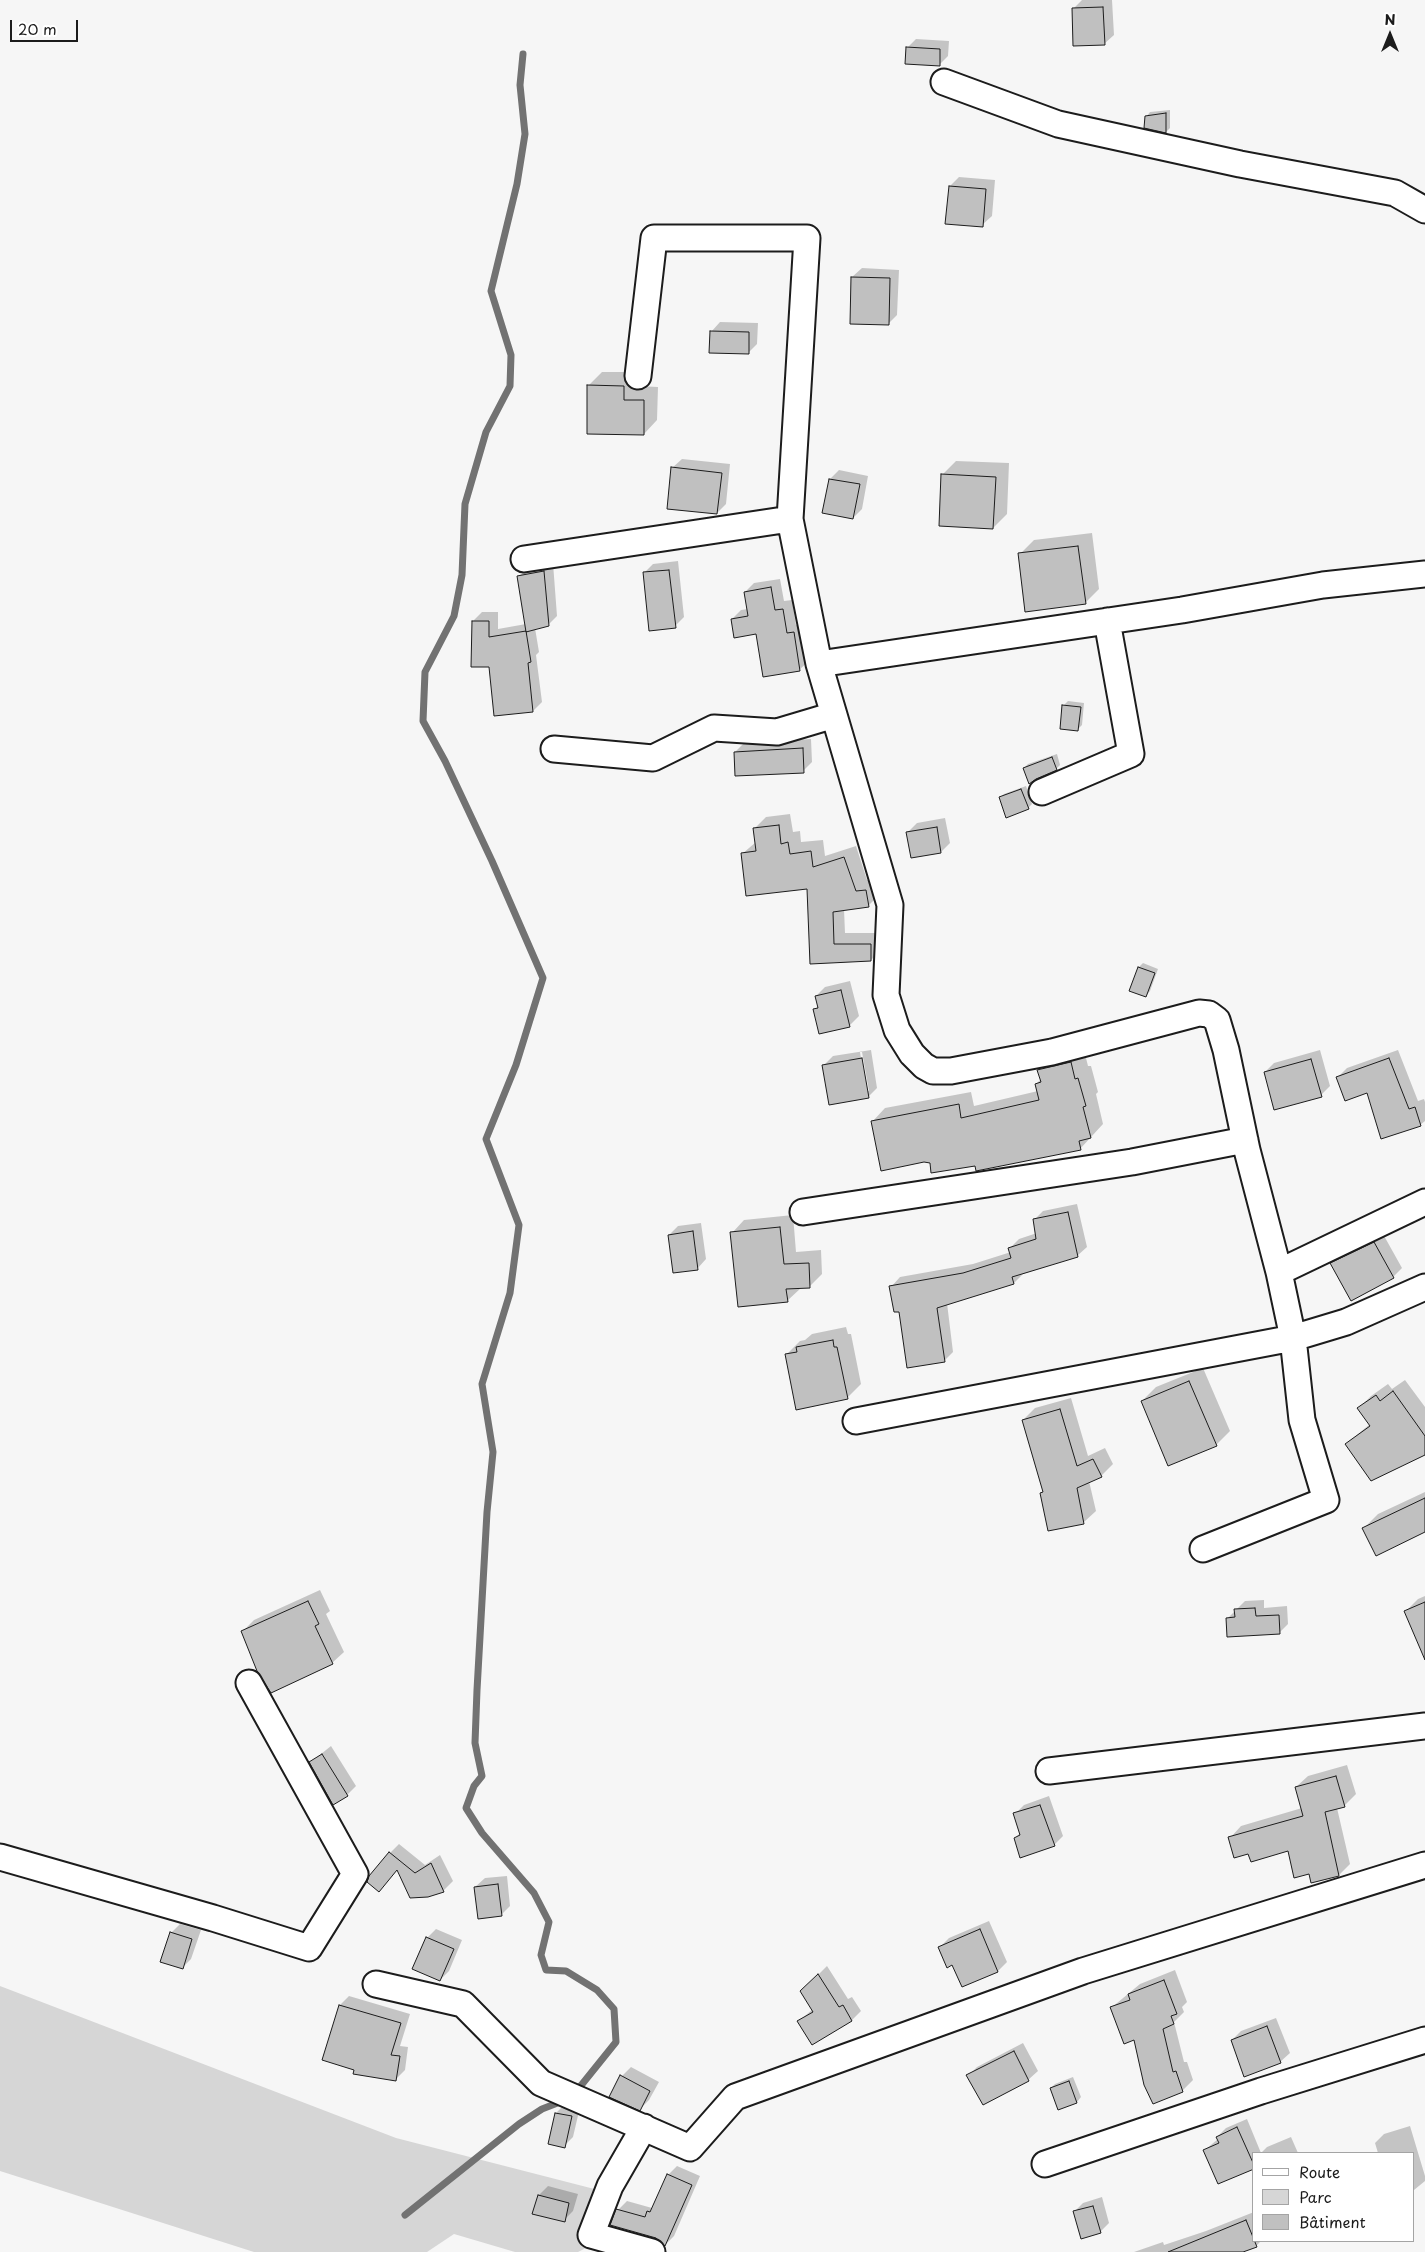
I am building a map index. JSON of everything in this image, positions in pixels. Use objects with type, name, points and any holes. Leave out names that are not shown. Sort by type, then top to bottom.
[{"type":"street","points":[[944,82],[1058,124],[1240,164],[1395,193],[1425,210]]},
{"type":"street","points":[[638,376],[654,238],[807,238],[790,519],[820,664],[890,905],[886,996],[898,1030],[912,1054],[924,1066],[933,1071],[951,1071],[1052,1052],[1199,1013],[1209,1014],[1217,1020],[1226,1050],[1245,1140],[1279,1272],[1293,1338],[1302,1420],[1326,1500],[1203,1549]]},
{"type":"street","points":[[524,559],[790,519]]},
{"type":"street","points":[[820,664],[1107,621],[1323,585],[1425,574]]},
{"type":"street","points":[[1042,792],[1131,754],[1107,621]]},
{"type":"street","points":[[554,750],[653,758],[714,728],[777,732],[834,715]]},
{"type":"street","points":[[803,1212],[1132,1162],[1245,1140]]},
{"type":"street","points":[[1279,1272],[1425,1202]]},
{"type":"street","points":[[856,1421],[1293,1338],[1346,1322],[1425,1286]]},
{"type":"street","points":[[0,1857],[309,1948],[355,1874],[249,1683]]},
{"type":"street","points":[[1049,1771],[1425,1726]]},
{"type":"street","points":[[376,1984],[463,2004],[541,2083],[690,2148],[735,2097],[1083,1971],[1425,1865]]},
{"type":"street","points":[[1045,2164],[1425,2040]]},
{"type":"street","points":[[644,2128],[610,2186],[591,2235],[652,2252]]},
{"type":"green space","points":[[0,1986],[396,2138],[606,2192],[586,2248],[578,2252],[515,2252],[454,2234],[427,2252],[254,2252],[0,2171]]},
{"type":"building","points":[[1103,7],[1105,45],[1073,46],[1072,8]]},
{"type":"building","points":[[906,47],[940,49],[940,66],[905,64]]},
{"type":"building","points":[[1166,113],[1166,133],[1144,128],[1145,116]]},
{"type":"building","points":[[949,186],[986,189],[983,227],[945,224]]},
{"type":"building","points":[[851,277],[890,278],[889,325],[850,324]]},
{"type":"building","points":[[710,331],[749,332],[749,354],[709,353]]},
{"type":"building","points":[[587,385],[624,386],[624,400],[644,400],[644,435],[587,434]]},
{"type":"building","points":[[671,467],[722,473],[717,514],[667,509]]},
{"type":"building","points":[[941,474],[996,477],[993,529],[939,526]]},
{"type":"building","points":[[829,479],[860,484],[853,519],[822,513]]},
{"type":"building","points":[[1078,546],[1086,604],[1025,612],[1018,553]]},
{"type":"building","points":[[669,570],[676,628],[649,631],[643,572]]},
{"type":"building","points":[[544,571],[549,626],[526,632],[517,576]]},
{"type":"building","points":[[771,587],[775,610],[783,609],[787,633],[794,632],[800,671],[763,677],[756,634],[734,638],[731,619],[748,616],[744,592]]},
{"type":"building","points":[[472,621],[489,621],[489,637],[526,631],[531,662],[528,663],[533,712],[494,716],[489,667],[471,667]]},
{"type":"building","points":[[1062,705],[1081,707],[1078,731],[1060,729]]},
{"type":"building","points":[[803,748],[804,773],[735,776],[734,752]]},
{"type":"building","points":[[1052,757],[1057,770],[1029,784],[1023,768]]},
{"type":"building","points":[[1021,789],[1029,809],[1006,818],[999,797]]},
{"type":"building","points":[[779,825],[781,844],[788,842],[790,854],[811,851],[813,867],[844,857],[856,891],[866,890],[869,907],[833,912],[834,944],[871,944],[871,961],[810,964],[807,889],[746,896],[741,853],[756,851],[753,828]]},
{"type":"building","points":[[937,827],[941,853],[911,858],[906,832]]},
{"type":"building","points":[[1138,967],[1155,973],[1146,997],[1129,991]]},
{"type":"building","points":[[841,990],[850,1027],[819,1034],[813,1009],[818,1008],[815,996]]},
{"type":"building","points":[[862,1058],[869,1098],[829,1105],[822,1065]]},
{"type":"building","points":[[1389,1058],[1409,1109],[1415,1107],[1421,1126],[1381,1139],[1367,1093],[1345,1101],[1336,1077]]},
{"type":"building","points":[[1311,1059],[1322,1097],[1274,1110],[1264,1072]]},
{"type":"building","points":[[1071,1062],[1075,1079],[1078,1078],[1086,1106],[1083,1107],[1091,1138],[1079,1141],[1081,1150],[976,1171],[975,1166],[931,1173],[930,1163],[924,1162],[881,1171],[871,1121],[959,1104],[961,1118],[1039,1100],[1035,1084],[1041,1082],[1037,1070]]},
{"type":"building","points":[[1068,1212],[1078,1257],[1012,1277],[1014,1284],[937,1308],[945,1362],[907,1368],[899,1312],[894,1312],[889,1286],[963,1273],[1011,1258],[1008,1248],[1036,1239],[1033,1219]]},
{"type":"building","points":[[780,1227],[784,1264],[809,1263],[810,1288],[786,1289],[788,1302],[738,1307],[730,1232]]},
{"type":"building","points":[[693,1231],[698,1270],[673,1273],[668,1235]]},
{"type":"building","points":[[1374,1242],[1394,1278],[1351,1301],[1330,1263]]},
{"type":"building","points":[[833,1340],[834,1347],[837,1347],[848,1399],[796,1410],[785,1354],[797,1352],[796,1347]]},
{"type":"building","points":[[1189,1381],[1217,1446],[1168,1466],[1141,1401]]},
{"type":"building","points":[[1393,1391],[1425,1436],[1425,1455],[1371,1481],[1345,1444],[1370,1426],[1357,1408],[1376,1395],[1380,1401]]},
{"type":"building","points":[[1060,1409],[1077,1466],[1093,1459],[1102,1477],[1077,1488],[1084,1524],[1048,1531],[1040,1493],[1043,1492],[1022,1420]]},
{"type":"building","points":[[1425,1498],[1425,1532],[1376,1556],[1362,1528]]},
{"type":"building","points":[[308,1601],[319,1624],[315,1626],[333,1664],[271,1693],[257,1671],[241,1631]]},
{"type":"building","points":[[1425,1602],[1425,1660],[1404,1611]]},
{"type":"building","points":[[1255,1608],[1256,1616],[1279,1615],[1280,1634],[1227,1637],[1226,1618],[1235,1617],[1234,1609]]},
{"type":"building","points":[[322,1754],[348,1796],[333,1805],[309,1762]]},
{"type":"building","points":[[1336,1776],[1345,1807],[1325,1812],[1339,1876],[1311,1883],[1309,1874],[1294,1878],[1288,1851],[1251,1862],[1248,1854],[1234,1858],[1228,1837],[1303,1816],[1295,1787]]},
{"type":"building","points":[[1040,1805],[1055,1846],[1020,1858],[1014,1838],[1020,1835],[1013,1813]]},
{"type":"building","points":[[389,1852],[415,1873],[431,1863],[444,1892],[428,1897],[410,1898],[397,1870],[379,1892],[367,1882],[369,1876]]},
{"type":"building","points":[[498,1884],[502,1916],[478,1919],[474,1887]]},
{"type":"building","points":[[980,1929],[998,1972],[962,1987],[952,1965],[947,1968],[938,1947]]},
{"type":"building","points":[[170,1932],[192,1939],[183,1969],[160,1962]]},
{"type":"building","points":[[426,1937],[454,1949],[440,1981],[412,1969]]},
{"type":"building","points":[[818,1974],[839,2007],[843,2005],[852,2021],[812,2045],[797,2021],[813,2012],[800,1991]]},
{"type":"building","points":[[1164,1980],[1177,2014],[1171,2016],[1174,2024],[1163,2029],[1173,2072],[1176,2071],[1183,2092],[1153,2104],[1144,2085],[1134,2040],[1124,2044],[1110,2007],[1130,2000],[1128,1994]]},
{"type":"building","points":[[339,2005],[401,2023],[391,2055],[400,2056],[396,2081],[353,2074],[354,2070],[322,2060]]},
{"type":"building","points":[[1267,2026],[1281,2063],[1244,2077],[1231,2040]]},
{"type":"building","points":[[1014,2051],[1029,2081],[983,2105],[966,2075]]},
{"type":"building","points":[[620,2075],[650,2091],[640,2111],[609,2097]]},
{"type":"building","points":[[1069,2081],[1077,2103],[1058,2110],[1050,2088]]},
{"type":"building","points":[[555,2113],[572,2116],[565,2148],[548,2144]]},
{"type":"building","points":[[1237,2127],[1252,2161],[1252,2170],[1218,2184],[1203,2150],[1219,2143],[1216,2137]]},
{"type":"building","points":[[667,2174],[692,2185],[665,2246],[656,2238],[610,2225],[616,2209],[645,2217],[647,2211],[650,2212]]},
{"type":"building","points":[[538,2195],[569,2203],[565,2222],[532,2214]]},
{"type":"building","points":[[1093,2206],[1101,2233],[1081,2239],[1073,2211]]},
{"type":"building","points":[[1246,2220],[1252,2235],[1252,2242],[1255,2242],[1257,2247],[1243,2252],[1168,2252]]},
{"type":"waterway","points":[[523,54],[520,85],[525,134],[517,184],[491,291],[511,355],[510,386],[486,432],[465,504],[462,575],[454,616],[425,672],[423,721],[445,761],[492,861],[543,978],[516,1065],[486,1139],[519,1225],[510,1293],[482,1384],[493,1452],[487,1512],[475,1743],[482,1776],[474,1786],[466,1808],[482,1833],[534,1893],[549,1922],[541,1955],[546,1970],[566,1971],[597,1990],[614,2009],[616,2042],[579,2088]]},
{"type":"waterway","points":[[405,2215],[519,2124],[542,2109],[560,2102]]}]
